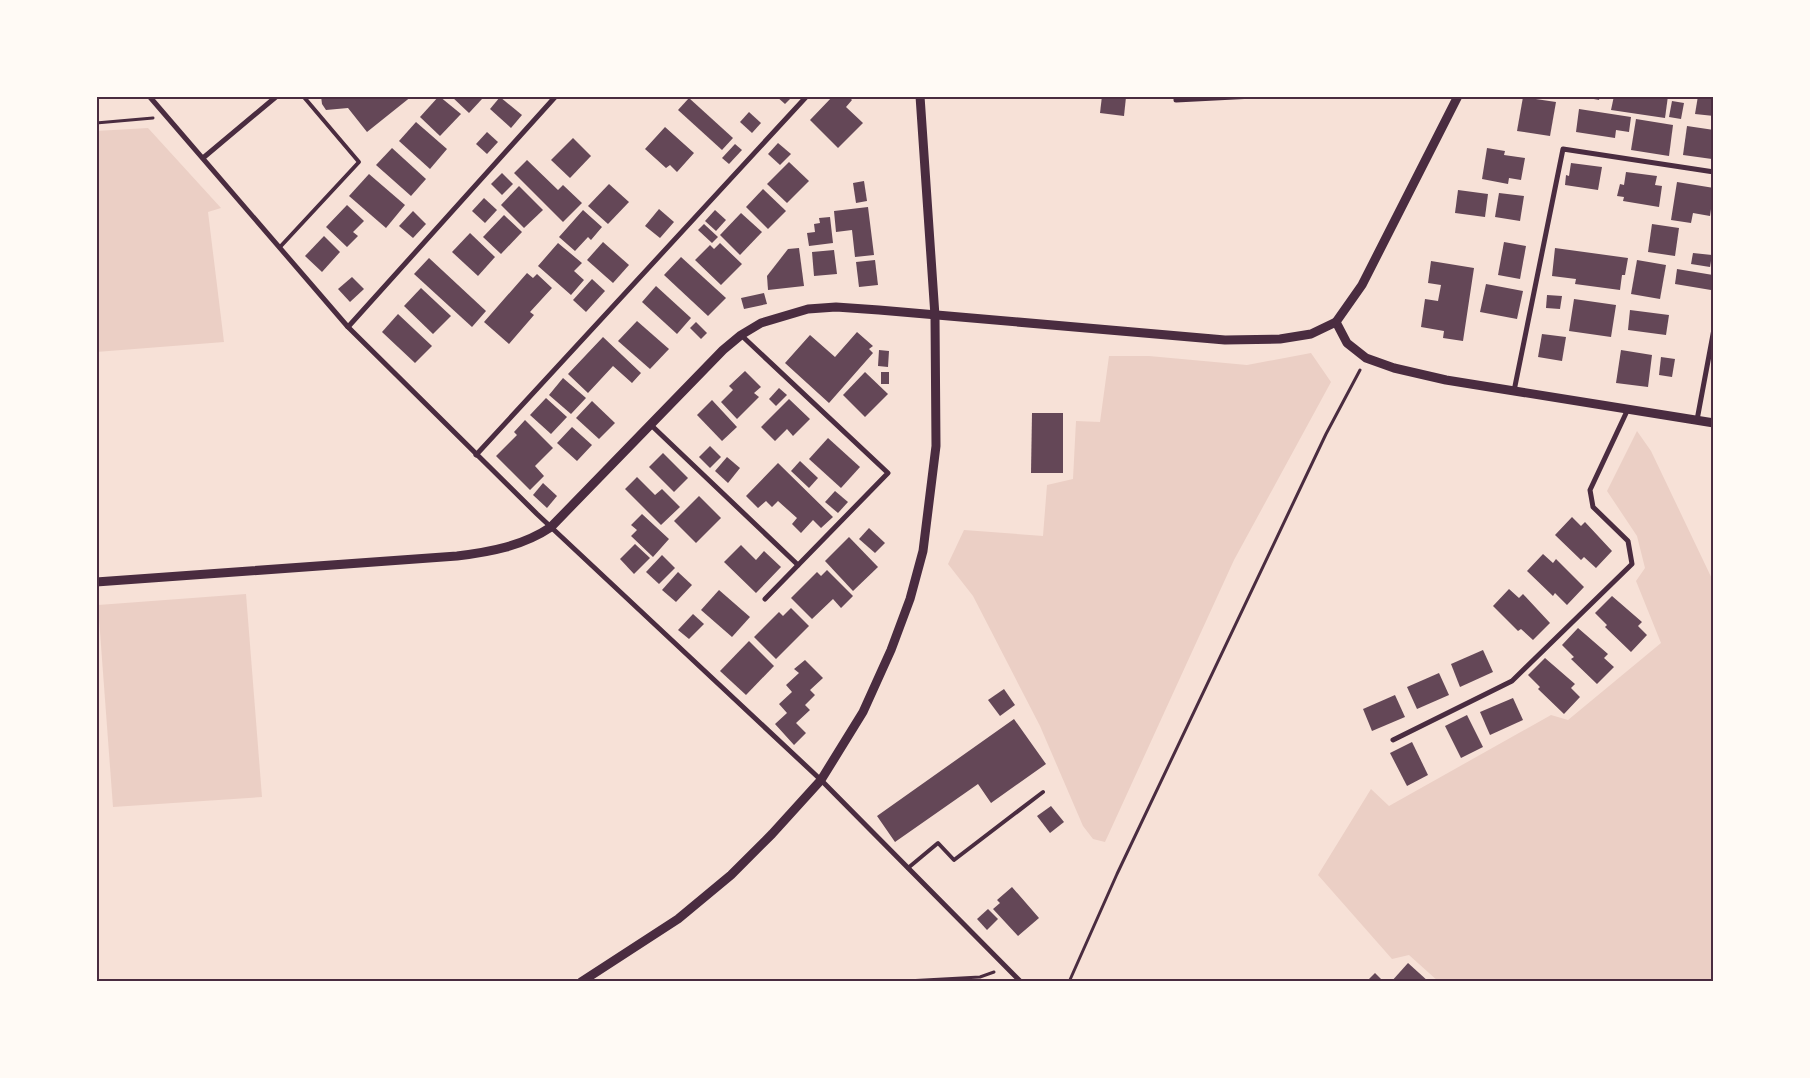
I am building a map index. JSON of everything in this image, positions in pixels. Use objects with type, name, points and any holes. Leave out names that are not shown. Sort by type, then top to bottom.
[{"type":"street","points":[[149,96],[348,326],[550,527],[820,780],[1022,982]]},
{"type":"street","points":[[203,158],[277,96]]},
{"type":"street","points":[[348,326],[556,96]]},
{"type":"street","points":[[476,455],[807,96]]},
{"type":"street","points":[[581,982],[678,919],[731,875],[772,834],[820,780],[863,712],[891,650],[910,599],[923,551],[936,446],[935,316],[920,96]]},
{"type":"street","points":[[1176,96],[1176,100],[1254,96]]},
{"type":"street","points":[[96,582],[457,556],[487,552],[536,537],[550,527],[723,350],[741,334],[761,322],[808,309],[836,307],[1225,340],[1280,339],[1311,334],[1336,322],[1362,285],[1458,96]]},
{"type":"street","points":[[1514,391],[1563,149],[1714,172]]},
{"type":"street","points":[[1336,322],[1347,342],[1366,358],[1394,368],[1446,380],[1714,423]]},
{"type":"street","points":[[1697,420],[1714,328]]},
{"type":"street","points":[[741,334],[888,473],[765,599]]},
{"type":"street","points":[[1393,740],[1512,682],[1632,564],[1628,541],[1593,506],[1590,490],[1628,409]]},
{"type":"street","points":[[651,425],[798,565]]},
{"type":"lane","points":[[280,247],[359,162],[303,96]]},
{"type":"lane","points":[[908,868],[938,843],[954,860],[1043,792]]},
{"type":"path","points":[[96,123],[167,117]]},
{"type":"path","points":[[1069,982],[1117,874],[1326,434],[1366,358]]},
{"type":"path","points":[[888,982],[980,977],[1007,967]]},
{"type":"shaded area","points":[[148,128],[221,208],[208,212],[224,342],[96,352],[96,131]]},
{"type":"shaded area","points":[[1311,353],[1331,382],[1234,560],[1105,842],[1093,839],[1083,826],[1040,726],[973,596],[948,564],[964,530],[1043,536],[1047,485],[1073,479],[1076,421],[1100,422],[1109,356],[1149,356],[1247,365]]},
{"type":"shaded area","points":[[1637,431],[1651,451],[1714,583],[1714,982],[1439,982],[1409,955],[1392,959],[1318,875],[1371,789],[1389,806],[1551,715],[1568,720],[1661,643],[1636,581],[1645,568],[1637,536],[1607,491]]},
{"type":"shaded area","points":[[246,594],[262,797],[113,807],[98,605]]},
{"type":"building","points":[[321,96],[412,96],[367,132],[348,108],[326,110],[322,104]]},
{"type":"building","points":[[439,96],[461,114],[440,136],[420,117]]},
{"type":"building","points":[[451,96],[479,96],[482,99],[469,113]]},
{"type":"building","points":[[776,96],[793,96],[785,104]]},
{"type":"building","points":[[833,96],[848,96],[852,100],[846,107],[863,123],[838,148],[810,120]]},
{"type":"building","points":[[1102,96],[1126,97],[1124,116],[1100,113]]},
{"type":"building","points":[[1578,96],[1600,96],[1599,100]]},
{"type":"building","points":[[1614,96],[1668,96],[1665,118],[1611,110]]},
{"type":"building","points":[[1698,96],[1714,96],[1714,116],[1695,114]]},
{"type":"building","points":[[500,97],[522,115],[511,128],[490,109]]},
{"type":"building","points":[[1523,97],[1556,102],[1550,136],[1517,131]]},
{"type":"building","points":[[689,98],[733,138],[722,150],[678,110]]},
{"type":"building","points":[[1672,101],[1684,103],[1681,119],[1669,117]]},
{"type":"building","points":[[1579,109],[1631,117],[1629,132],[1616,130],[1615,138],[1576,132]]},
{"type":"building","points":[[749,112],[761,123],[752,133],[740,122]]},
{"type":"building","points":[[1636,119],[1673,125],[1669,156],[1631,150]]},
{"type":"building","points":[[416,122],[447,149],[430,169],[399,141]]},
{"type":"building","points":[[1687,126],[1714,130],[1712,159],[1683,155]]},
{"type":"building","points":[[665,127],[694,153],[677,172],[670,165],[666,168],[645,149]]},
{"type":"building","points":[[487,132],[498,142],[487,154],[476,144]]},
{"type":"building","points":[[573,138],[591,156],[570,178],[551,160]]},
{"type":"building","points":[[778,143],[791,154],[780,165],[768,154]]},
{"type":"building","points":[[735,144],[742,150],[729,164],[722,158]]},
{"type":"building","points":[[392,148],[426,179],[411,196],[376,165]]},
{"type":"building","points":[[1487,148],[1505,151],[1504,155],[1525,158],[1521,180],[1509,178],[1508,184],[1482,179]]},
{"type":"building","points":[[527,160],[558,190],[563,185],[582,203],[563,222],[514,173]]},
{"type":"building","points":[[789,162],[809,181],[787,203],[767,184]]},
{"type":"building","points":[[1571,163],[1602,167],[1598,190],[1565,185],[1566,175],[1569,176]]},
{"type":"building","points":[[1626,172],[1657,176],[1655,185],[1662,186],[1659,207],[1623,201],[1624,197],[1617,196],[1620,184],[1624,185]]},
{"type":"building","points":[[502,173],[513,184],[502,195],[491,184]]},
{"type":"building","points":[[369,174],[405,205],[386,228],[349,196]]},
{"type":"building","points":[[864,181],[867,201],[856,203],[853,183]]},
{"type":"building","points":[[1677,182],[1714,188],[1710,216],[1693,213],[1691,223],[1671,220]]},
{"type":"building","points":[[609,184],[629,202],[608,224],[588,206]]},
{"type":"building","points":[[519,186],[543,210],[524,228],[501,205]]},
{"type":"building","points":[[763,189],[786,211],[768,229],[746,207]]},
{"type":"building","points":[[1458,190],[1488,194],[1485,217],[1455,213]]},
{"type":"building","points":[[1499,193],[1524,196],[1520,221],[1495,217]]},
{"type":"building","points":[[484,198],[497,210],[485,223],[472,211]]},
{"type":"building","points":[[347,205],[364,221],[353,232],[358,236],[347,247],[326,227]]},
{"type":"building","points":[[868,207],[874,255],[855,257],[852,230],[836,232],[834,211]]},
{"type":"building","points":[[659,209],[674,222],[660,238],[645,226]]},
{"type":"building","points":[[583,210],[602,227],[591,240],[588,237],[575,251],[559,237]]},
{"type":"building","points":[[715,210],[726,220],[716,231],[705,221]]},
{"type":"building","points":[[413,211],[426,224],[413,238],[399,226]]},
{"type":"building","points":[[741,213],[762,232],[740,255],[720,235]]},
{"type":"building","points":[[504,215],[522,232],[501,254],[483,237]]},
{"type":"building","points":[[830,217],[833,243],[809,246],[807,233],[815,232],[814,224],[820,223],[819,218]]},
{"type":"building","points":[[704,224],[718,237],[712,243],[698,230]]},
{"type":"building","points":[[1652,224],[1679,228],[1675,256],[1648,252]]},
{"type":"building","points":[[470,233],[495,257],[478,276],[452,252]]},
{"type":"building","points":[[324,236],[340,252],[322,272],[305,256]]},
{"type":"building","points":[[603,242],[629,265],[613,283],[587,260]]},
{"type":"building","points":[[1504,242],[1526,246],[1520,279],[1498,275]]},
{"type":"building","points":[[558,243],[582,263],[574,271],[584,280],[571,295],[538,266]]},
{"type":"building","points":[[720,243],[742,264],[721,285],[695,260],[710,245],[714,249]]},
{"type":"building","points":[[799,248],[804,286],[768,290],[767,276],[788,249]]},
{"type":"building","points":[[1555,248],[1628,258],[1625,275],[1622,275],[1620,290],[1575,284],[1576,279],[1552,276]]},
{"type":"building","points":[[834,250],[837,274],[814,276],[812,252]]},
{"type":"building","points":[[1693,253],[1712,255],[1710,267],[1691,264]]},
{"type":"building","points":[[681,257],[726,298],[708,316],[664,275]]},
{"type":"building","points":[[429,258],[486,311],[472,327],[414,274]]},
{"type":"building","points":[[875,260],[878,285],[859,287],[856,262]]},
{"type":"building","points":[[1637,260],[1666,265],[1660,299],[1631,294]]},
{"type":"building","points":[[1431,261],[1474,268],[1463,341],[1443,338],[1444,331],[1421,327],[1425,299],[1438,301],[1441,285],[1428,283]]},
{"type":"building","points":[[1677,269],[1713,275],[1711,290],[1675,284]]},
{"type":"building","points":[[527,273],[533,278],[537,274],[552,288],[530,312],[534,315],[509,344],[484,322]]},
{"type":"building","points":[[352,277],[364,289],[350,302],[338,289]]},
{"type":"building","points":[[592,279],[605,291],[586,312],[573,300]]},
{"type":"building","points":[[1486,284],[1523,291],[1517,319],[1480,312]]},
{"type":"building","points":[[656,286],[691,318],[677,334],[642,302]]},
{"type":"building","points":[[421,288],[451,316],[433,334],[404,306]]},
{"type":"building","points":[[764,293],[767,304],[744,309],[741,298]]},
{"type":"building","points":[[1547,295],[1562,296],[1560,309],[1546,308]]},
{"type":"building","points":[[1574,299],[1616,305],[1611,337],[1569,331]]},
{"type":"building","points":[[1630,310],[1669,315],[1666,335],[1628,330]]},
{"type":"building","points":[[398,314],[432,346],[415,363],[382,332]]},
{"type":"building","points":[[637,321],[669,349],[650,369],[618,341]]},
{"type":"building","points":[[696,322],[707,333],[701,339],[690,328]]},
{"type":"building","points":[[857,332],[873,346],[869,349],[873,353],[829,403],[785,363],[810,335],[835,357]]},
{"type":"building","points":[[1542,334],[1566,337],[1562,361],[1538,357]]},
{"type":"building","points":[[603,337],[641,373],[632,383],[613,366],[588,393],[568,374]]},
{"type":"building","points":[[879,350],[889,351],[888,367],[878,366]]},
{"type":"building","points":[[1621,350],[1652,355],[1648,387],[1616,383]]},
{"type":"building","points":[[1661,357],[1675,359],[1672,377],[1659,375]]},
{"type":"building","points":[[745,371],[761,387],[754,393],[759,397],[737,419],[721,402],[733,390],[729,386]]},
{"type":"building","points":[[865,372],[888,394],[865,417],[843,395]]},
{"type":"building","points":[[881,372],[889,372],[889,384],[881,384]]},
{"type":"building","points":[[563,378],[586,398],[571,414],[549,395]]},
{"type":"building","points":[[779,388],[787,395],[776,406],[769,399]]},
{"type":"building","points":[[546,398],[567,417],[551,434],[530,415]]},
{"type":"building","points":[[789,399],[810,419],[793,436],[787,429],[775,441],[761,427]]},
{"type":"building","points":[[712,400],[737,427],[722,441],[697,415]]},
{"type":"building","points":[[592,401],[615,423],[599,439],[576,418]]},
{"type":"building","points":[[1032,413],[1063,413],[1063,473],[1031,473]]},
{"type":"building","points":[[525,420],[553,448],[535,466],[544,476],[530,490],[496,456],[517,435],[514,432]]},
{"type":"building","points":[[572,427],[592,445],[577,461],[557,443]]},
{"type":"building","points":[[828,438],[860,467],[841,488],[809,459]]},
{"type":"building","points":[[710,446],[721,457],[710,468],[699,457]]},
{"type":"building","points":[[663,453],[688,478],[674,492],[649,467]]},
{"type":"building","points":[[727,457],[740,468],[728,483],[715,471]]},
{"type":"building","points":[[800,461],[818,478],[809,488],[791,471]]},
{"type":"building","points":[[778,463],[833,517],[821,528],[813,520],[801,533],[792,524],[797,518],[778,501],[772,507],[766,501],[758,508],[746,496]]},
{"type":"building","points":[[637,477],[655,495],[662,489],[680,507],[661,525],[625,489]]},
{"type":"building","points":[[543,483],[557,496],[547,508],[533,495]]},
{"type":"building","points":[[835,491],[848,502],[838,513],[825,502]]},
{"type":"building","points":[[699,496],[721,518],[696,543],[674,521]]},
{"type":"building","points":[[642,514],[669,539],[653,557],[631,536],[637,530],[631,525]]},
{"type":"building","points":[[1572,517],[1581,526],[1585,522],[1612,551],[1596,568],[1584,557],[1581,560],[1555,535]]},
{"type":"building","points":[[869,528],[885,543],[875,553],[859,539]]},
{"type":"building","points":[[849,537],[878,567],[853,591],[825,561]]},
{"type":"building","points":[[635,544],[650,558],[634,574],[620,559]]},
{"type":"building","points":[[741,545],[756,560],[764,551],[781,567],[756,593],[724,562]]},
{"type":"building","points":[[1543,554],[1553,563],[1556,559],[1584,587],[1567,605],[1555,593],[1553,596],[1527,571]]},
{"type":"building","points":[[662,555],[675,568],[659,584],[646,572]]},
{"type":"building","points":[[827,570],[853,596],[841,608],[833,599],[812,619],[791,598],[817,572],[821,576]]},
{"type":"building","points":[[678,572],[692,585],[676,602],[662,590]]},
{"type":"building","points":[[1509,589],[1519,598],[1523,594],[1550,623],[1533,640],[1521,629],[1518,631],[1493,606]]},
{"type":"building","points":[[719,590],[750,617],[732,637],[701,610]]},
{"type":"building","points":[[1612,596],[1642,622],[1638,626],[1647,635],[1631,652],[1605,627],[1607,625],[1595,613]]},
{"type":"building","points":[[791,608],[809,626],[776,659],[754,637],[779,612],[783,616]]},
{"type":"building","points":[[693,614],[704,624],[689,639],[678,630]]},
{"type":"building","points":[[1578,628],[1608,654],[1604,658],[1614,667],[1597,684],[1571,659],[1574,657],[1562,645]]},
{"type":"building","points":[[749,641],[774,666],[746,695],[720,671]]},
{"type":"building","points":[[1483,650],[1493,672],[1460,687],[1451,664]]},
{"type":"building","points":[[1545,658],[1575,684],[1571,688],[1580,697],[1564,714],[1538,689],[1540,687],[1528,675]]},
{"type":"building","points":[[805,660],[823,678],[810,690],[815,695],[805,705],[810,710],[796,723],[806,733],[794,745],[775,724],[787,713],[779,704],[792,692],[786,685],[799,673],[794,669]]},
{"type":"building","points":[[1439,673],[1449,695],[1417,709],[1407,687]]},
{"type":"building","points":[[1004,689],[1015,705],[1000,716],[988,700]]},
{"type":"building","points":[[1395,695],[1405,717],[1372,731],[1363,709]]},
{"type":"building","points":[[1513,698],[1523,720],[1490,735],[1480,712]]},
{"type":"building","points":[[1467,715],[1483,747],[1461,758],[1445,726]]},
{"type":"building","points":[[1014,719],[1046,764],[991,803],[978,784],[895,842],[877,816]]},
{"type":"building","points":[[1412,742],[1428,775],[1407,786],[1390,753]]},
{"type":"building","points":[[1051,806],[1064,822],[1050,833],[1037,816]]},
{"type":"building","points":[[1012,887],[1039,918],[1018,936],[993,909],[1000,903],[997,900]]},
{"type":"building","points":[[988,909],[998,919],[987,930],[977,919]]},
{"type":"building","points":[[1408,963],[1429,982],[1391,982]]},
{"type":"building","points":[[1375,973],[1384,982],[1366,982]]}]
